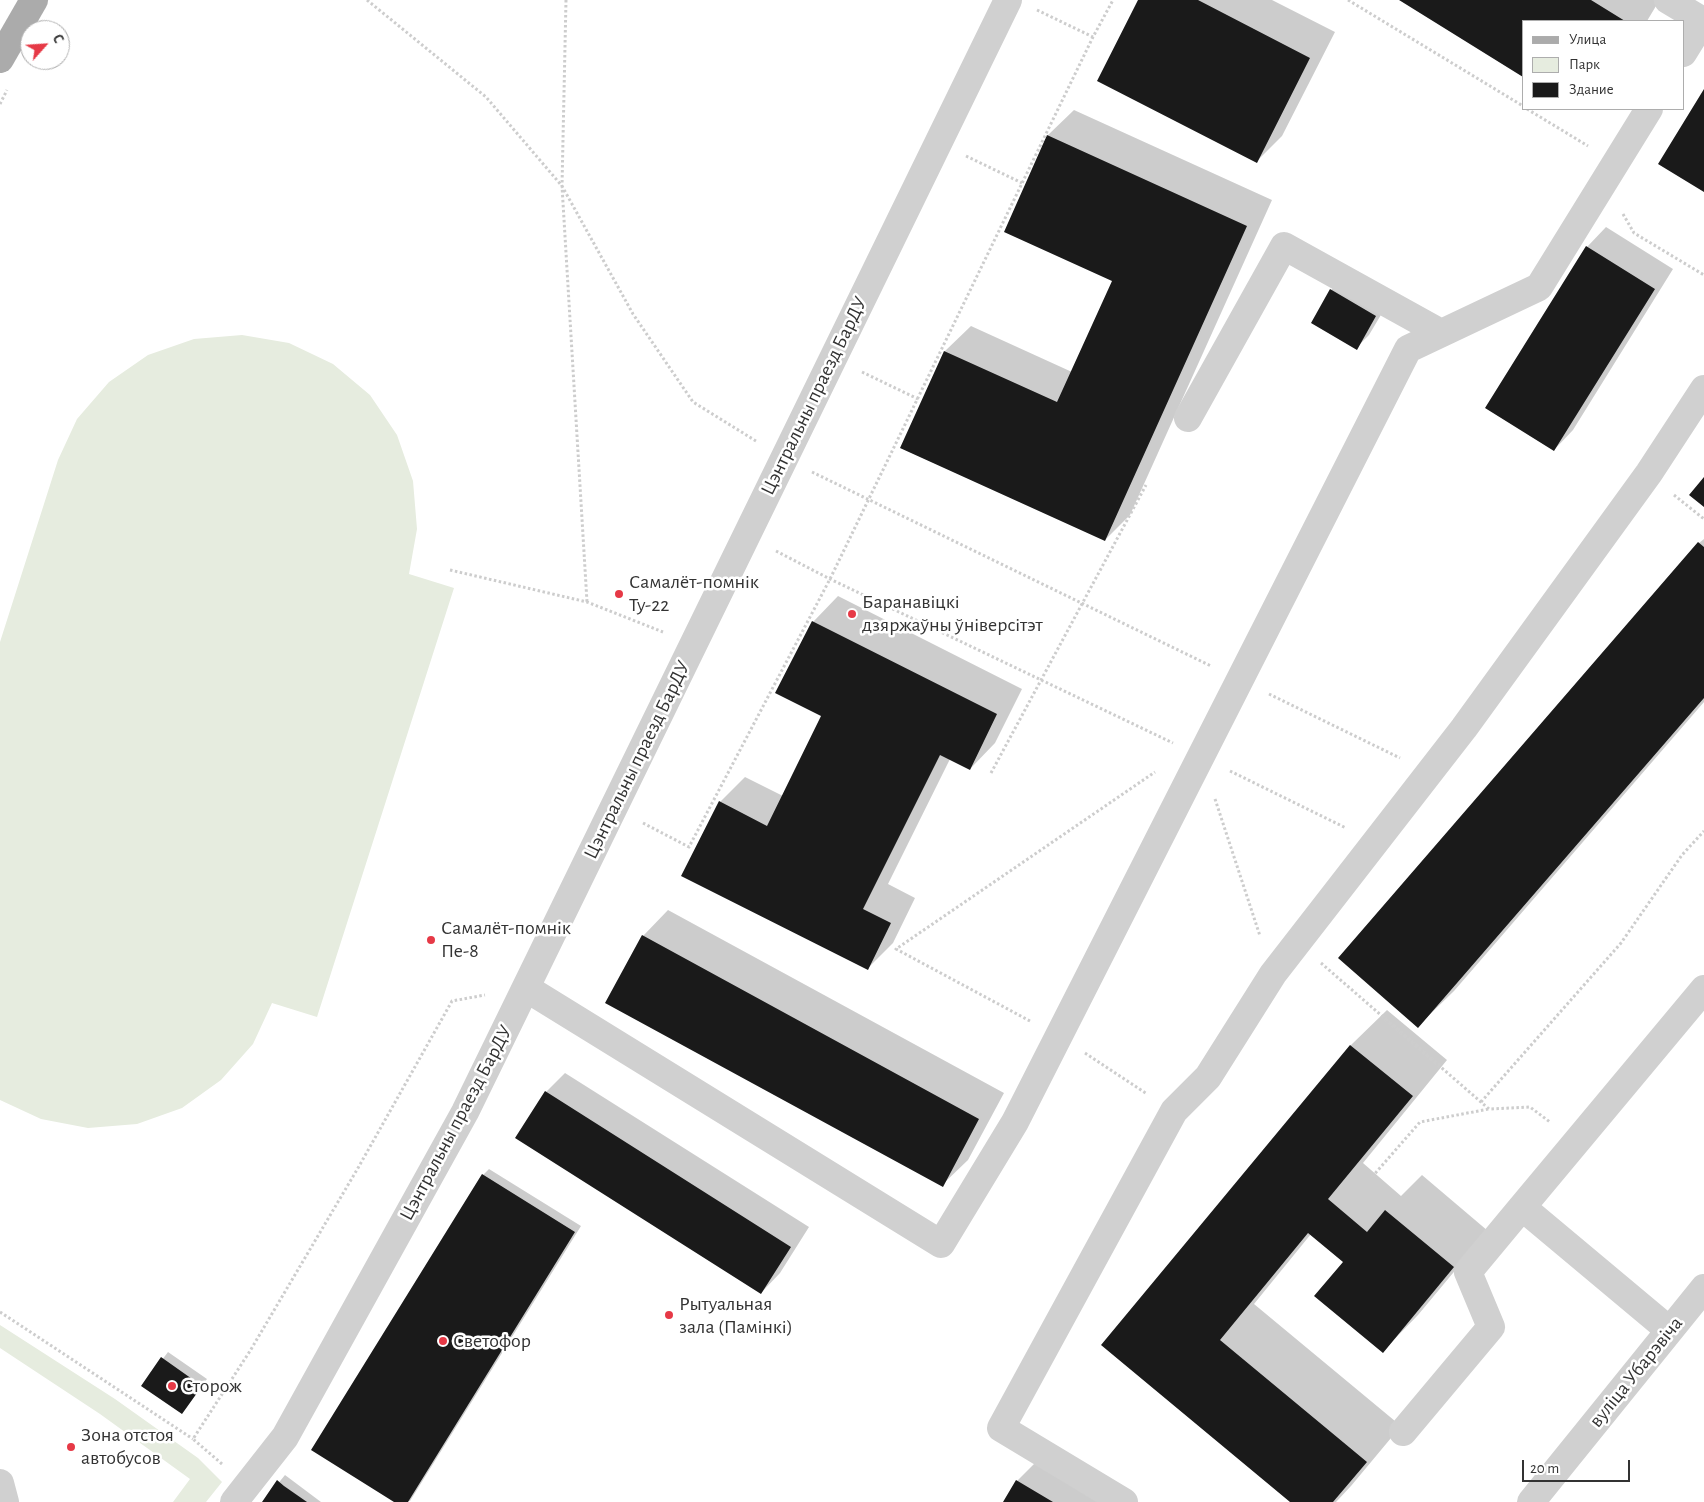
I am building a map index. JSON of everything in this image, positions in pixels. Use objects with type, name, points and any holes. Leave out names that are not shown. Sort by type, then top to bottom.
[{"type":"main road","points":[[0,60],[34,0]]},
{"type":"street","name":"Цэнтральны праезд БарДУ","points":[[241,1494],[285,1437],[465,1112],[1008,0]]},
{"type":"street","points":[[1668,0],[1702,21],[1684,51]]},
{"type":"street","points":[[526,988],[941,1244],[1015,1122],[1408,349],[1539,287],[1648,110]]},
{"type":"street","points":[[1188,418],[1284,246],[1441,333]]},
{"type":"street","points":[[1124,1502],[1002,1428],[1174,1111],[1208,1077],[1273,974],[1464,728],[1649,474],[1704,389]]},
{"type":"street","points":[[1403,1432],[1491,1327],[1468,1272],[1704,988]]},
{"type":"street","points":[[1522,1207],[1669,1330]]},
{"type":"street","name":"вуліца Убарэвіча","points":[[1531,1502],[1704,1288]]},
{"type":"street","points":[[0,1482],[5,1502]]},
{"type":"path","points":[[367,0],[486,97],[562,186],[633,314],[693,402],[784,458],[1430,772]]},
{"type":"path","points":[[566,0],[562,186],[587,602]]},
{"type":"path","points":[[614,807],[689,847],[830,579],[1113,0]]},
{"type":"path","points":[[1348,0],[1522,105]]},
{"type":"path","points":[[1033,8],[1093,38]]},
{"type":"path","points":[[938,143],[1022,183]]},
{"type":"path","points":[[832,358],[918,398]]},
{"type":"path","points":[[1649,474],[1704,519]]},
{"type":"path","points":[[991,773],[1146,485]]},
{"type":"path","points":[[746,536],[830,579],[1201,756],[1375,843]]},
{"type":"path","points":[[450,570],[587,602],[694,644]]},
{"type":"path","points":[[1201,756],[1273,974]]},
{"type":"path","points":[[1174,1111],[1059,1036],[896,949],[1155,772],[1201,756]]},
{"type":"path","points":[[1481,1102],[1621,943],[1682,855],[1704,831]]},
{"type":"path","points":[[1298,943],[1489,1109]]},
{"type":"path","points":[[192,1439],[255,1343],[358,1168],[452,1001],[526,988]]},
{"type":"path","points":[[1372,1177],[1420,1122],[1489,1109],[1530,1107],[1576,1142]]},
{"type":"path","points":[[0,1312],[192,1439],[241,1494]]},
{"type":"green space","points":[[242,335],[289,343],[333,364],[370,395],[397,435],[413,481],[417,529],[409,574],[454,588],[317,1017],[272,1003],[253,1044],[221,1080],[182,1108],[137,1124],[88,1128],[41,1119],[0,1100],[0,642],[58,460],[77,419],[109,382],[148,355],[194,339]]},
{"type":"green space","points":[[0,1325],[115,1399],[198,1458],[222,1482],[206,1502],[173,1502],[190,1479],[100,1414],[0,1348]]},
{"type":"building","points":[[1138,0],[1198,0],[1310,58],[1257,163],[1097,81]]},
{"type":"building","points":[[1399,0],[1591,0],[1623,20],[1522,20],[1522,76]]},
{"type":"building","points":[[1704,89],[1704,192],[1658,164]]},
{"type":"building","points":[[1047,135],[1247,226],[1105,541],[900,448],[944,351],[1057,402],[1112,281],[1004,232]]},
{"type":"building","points":[[1586,246],[1655,289],[1554,451],[1485,408]]},
{"type":"building","points":[[1330,289],[1376,316],[1357,350],[1311,323]]},
{"type":"building","points":[[1704,477],[1704,507],[1689,495]]},
{"type":"building","points":[[1698,542],[1704,547],[1704,698],[1418,1028],[1338,958]]},
{"type":"building","points":[[812,621],[997,714],[970,770],[940,755],[863,909],[891,923],[868,970],[681,876],[719,801],[767,826],[821,716],[775,693]]},
{"type":"building","points":[[642,935],[979,1119],[943,1187],[605,1003]]},
{"type":"building","points":[[1350,1045],[1413,1096],[1328,1199],[1367,1232],[1385,1210],[1454,1267],[1383,1353],[1314,1296],[1343,1262],[1308,1233],[1220,1340],[1367,1462],[1333,1502],[1290,1502],[1101,1345]]},
{"type":"building","points":[[545,1091],[791,1247],[761,1294],[515,1138]]},
{"type":"building","name":"Светофор","points":[[482,1174],[575,1232],[408,1502],[394,1502],[311,1450]]},
{"type":"building","name":"Сторож","points":[[161,1357],[202,1386],[182,1414],[141,1386]]},
{"type":"building","points":[[277,1480],[284,1486],[307,1502],[262,1502]]},
{"type":"building","points":[[1016,1480],[1053,1502],[1003,1502]]},
{"type":"place","name":"Самалёт-помнік Ту-22","points":[[619,594]]},
{"type":"place","name":"Баранавіцкі дзяржаўны ўніверсітэт","points":[[852,614]]},
{"type":"place","name":"Самалёт-помнік Пе-8","points":[[431,940]]},
{"type":"place","name":"Рытуальная зала (Памінкі)","points":[[669,1315]]},
{"type":"place","name":"Светофор","points":[[443,1341]]},
{"type":"place","name":"Сторож","points":[[172,1386]]},
{"type":"place","name":"Зона отстоя автобусов","points":[[71,1447]]}]
